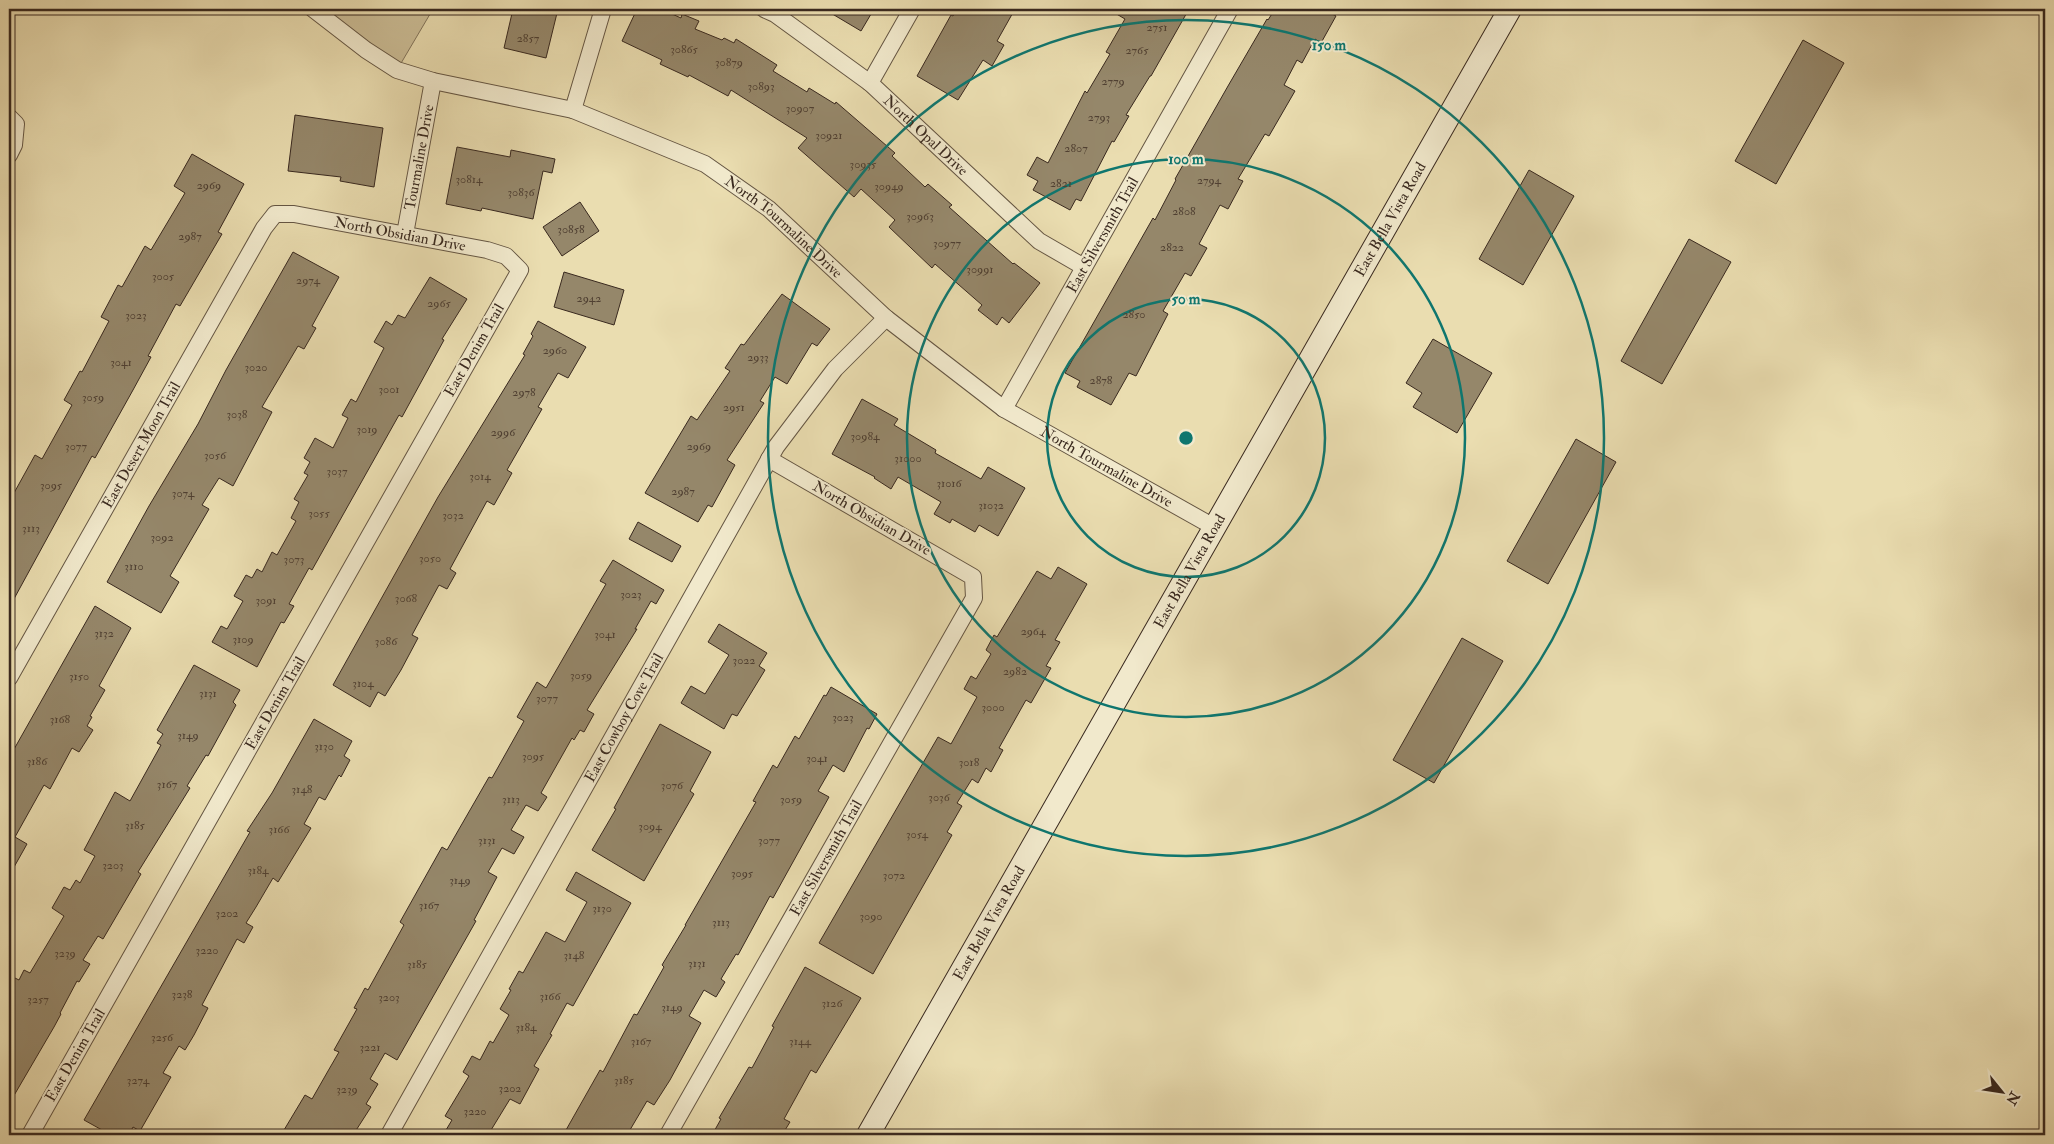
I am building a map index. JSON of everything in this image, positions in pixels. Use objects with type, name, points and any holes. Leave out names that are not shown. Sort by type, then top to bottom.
[{"type":"street","name":"North Tourmaline Drive","points":[[313,9],[366,50],[397,70],[433,81],[573,110],[704,164],[769,209],[886,318],[1004,409],[1214,527]]},
{"type":"street","points":[[573,110],[603,9]]},
{"type":"street","name":"North Opal Drive","points":[[764,9],[775,14],[870,83],[1039,241],[1084,267]]},
{"type":"street","points":[[870,83],[912,9]]},
{"type":"street","name":"East Silversmith Trail","points":[[1004,409],[1230,9]]},
{"type":"street","name":"East Bella Vista Road","points":[[868,1135],[1510,9]]},
{"type":"street","name":"Tourmaline Drive","points":[[406,234],[433,81]]},
{"type":"street","points":[[9,155],[14,145],[12,121]]},
{"type":"street","name":"North Obsidian Drive","points":[[275,214],[294,214],[487,250],[506,256],[520,270]]},
{"type":"street","name":"East Desert Moon Trail","points":[[9,678],[259,237],[275,214]]},
{"type":"street","name":"East Denim Trail","points":[[30,1135],[520,270]]},
{"type":"street","name":"East Cowboy Cove Trail","points":[[389,1135],[776,447],[836,369],[886,318]]},
{"type":"street","name":"North Obsidian Drive","points":[[769,459],[973,577]]},
{"type":"street","name":"East Silversmith Trail","points":[[668,1135],[974,598],[973,577]]},
{"type":"shaded area","points":[[313,9],[433,9],[397,70]]},
{"type":"building","points":[[513,9],[558,9],[546,58],[504,48]]},
{"type":"building","points":[[637,9],[661,9],[681,18],[682,14],[699,21],[695,29],[734,43],[736,39],[777,65],[773,71],[807,92],[809,88],[835,104],[836,102],[895,153],[892,156],[925,187],[928,184],[952,205],[949,207],[1013,264],[1040,283],[1009,323],[1002,317],[997,325],[978,310],[982,305],[935,264],[932,268],[889,227],[895,220],[861,189],[854,197],[798,148],[807,138],[731,90],[728,96],[689,75],[688,77],[660,64],[662,60],[622,41]]},
{"type":"building","points":[[824,9],[874,9],[861,31]]},
{"type":"building","points":[[957,9],[1015,9],[997,41],[1004,45],[992,66],[983,60],[958,100],[917,76],[951,15],[953,16]]},
{"type":"building","points":[[1108,9],[1189,9],[1151,76],[1126,115],[1129,116],[1114,142],[1112,141],[1081,201],[1076,199],[1070,210],[1033,190],[1038,181],[1027,175],[1037,157],[1048,163],[1085,91],[1087,93],[1110,54],[1106,52],[1125,19]]},
{"type":"building","points":[[1275,9],[1323,9],[1336,16],[1321,43],[1315,39],[1302,63],[1297,60],[1284,85],[1295,91],[1269,136],[1265,134],[1238,179],[1243,181],[1228,209],[1220,205],[1199,244],[1207,248],[1191,276],[1185,273],[1163,311],[1168,314],[1136,376],[1129,373],[1111,405],[1077,387],[1080,381],[1065,373],[1153,218],[1155,220],[1175,179],[1228,86],[1267,19]]},
{"type":"building","points":[[1803,40],[1844,63],[1776,184],[1735,161]]},
{"type":"building","points":[[295,115],[383,128],[374,187],[340,181],[341,177],[288,171]]},
{"type":"building","points":[[457,147],[510,157],[511,150],[555,159],[552,173],[543,171],[533,219],[482,208],[481,211],[446,204]]},
{"type":"building","points":[[192,154],[244,184],[218,232],[222,234],[180,306],[176,304],[148,356],[151,357],[133,390],[95,458],[92,456],[9,608],[9,502],[35,455],[42,459],[72,405],[64,400],[80,371],[82,372],[109,321],[101,317],[118,285],[122,287],[145,246],[151,250],[185,193],[174,186]]},
{"type":"building","points":[[1529,170],[1574,196],[1523,285],[1479,259]]},
{"type":"building","points":[[580,202],[599,231],[562,256],[543,227]]},
{"type":"building","points":[[1689,239],[1731,262],[1662,384],[1621,361]]},
{"type":"building","points":[[293,252],[339,277],[312,326],[316,328],[304,349],[298,346],[262,407],[272,412],[233,486],[219,478],[202,505],[209,509],[170,576],[179,582],[161,613],[107,582],[149,506],[198,424],[226,370]]},
{"type":"building","points":[[564,272],[624,290],[614,325],[554,307]]},
{"type":"building","points":[[430,277],[467,299],[442,339],[444,340],[402,417],[399,415],[312,570],[309,568],[289,604],[294,606],[284,623],[281,622],[257,667],[212,642],[221,626],[227,629],[243,601],[234,596],[246,575],[252,578],[257,569],[262,572],[272,552],[277,555],[296,521],[291,518],[299,502],[294,499],[308,475],[304,473],[310,462],[304,458],[315,438],[333,448],[348,418],[342,415],[351,399],[356,402],[384,348],[374,342],[386,321],[392,325],[398,315],[405,318]]},
{"type":"building","points":[[782,294],[830,329],[817,346],[812,343],[787,384],[775,377],[760,401],[764,403],[727,460],[735,465],[712,507],[708,505],[698,522],[645,493],[691,416],[697,420],[730,371],[725,368],[741,344],[744,345]]},
{"type":"building","points":[[538,321],[586,347],[568,378],[558,373],[538,407],[542,409],[507,470],[512,473],[494,505],[487,501],[450,569],[456,573],[447,589],[439,585],[412,635],[418,638],[401,670],[385,696],[378,692],[370,707],[333,685],[438,497],[525,355],[523,354],[533,336],[531,334]]},
{"type":"building","points":[[1433,339],[1492,373],[1457,433],[1413,407],[1422,393],[1406,383]]},
{"type":"building","points":[[862,399],[898,419],[894,425],[936,450],[935,453],[981,479],[988,467],[1025,488],[998,536],[979,525],[975,532],[952,519],[950,523],[934,514],[941,502],[898,477],[891,489],[875,477],[832,454]]},
{"type":"building","points":[[1576,439],[1616,462],[1548,584],[1507,561]]},
{"type":"building","points":[[638,522],[681,546],[672,562],[629,539]]},
{"type":"building","points":[[613,560],[664,590],[656,604],[651,601],[635,629],[637,629],[587,710],[594,714],[584,732],[580,730],[574,740],[572,738],[541,793],[547,797],[538,811],[526,805],[511,830],[524,837],[514,854],[502,848],[488,872],[497,877],[474,920],[476,921],[397,1060],[385,1053],[370,1079],[378,1084],[366,1104],[371,1107],[353,1135],[292,1135],[284,1130],[305,1095],[312,1099],[339,1052],[334,1050],[357,1009],[354,1008],[365,988],[368,990],[404,925],[400,922],[442,847],[447,850],[489,777],[492,778],[524,721],[517,717],[537,682],[546,688],[606,584],[600,581]]},
{"type":"building","points":[[1058,567],[1087,584],[1055,640],[1060,642],[1046,666],[1051,668],[1031,703],[1026,700],[999,748],[1003,750],[991,772],[986,768],[978,783],[972,779],[957,803],[962,806],[947,832],[952,835],[873,974],[819,943],[938,737],[951,744],[977,697],[964,689],[971,676],[976,679],[991,654],[986,650],[994,635],[997,637],[1037,571],[1051,579]]},
{"type":"building","points":[[95,606],[131,628],[99,686],[105,690],[90,716],[92,717],[87,726],[93,730],[79,752],[72,748],[50,789],[44,785],[15,837],[27,844],[9,876],[9,749],[13,751]]},
{"type":"building","points":[[719,624],[767,653],[759,666],[765,670],[737,716],[732,714],[724,729],[681,703],[691,686],[705,694],[729,655],[708,642]]},
{"type":"building","points":[[1462,638],[1503,661],[1434,783],[1393,760]]},
{"type":"building","points":[[194,665],[240,690],[233,702],[236,705],[208,756],[206,755],[187,786],[190,788],[138,872],[141,874],[103,939],[98,936],[83,960],[90,964],[79,982],[77,981],[54,1027],[9,1104],[9,975],[19,980],[24,970],[30,973],[64,916],[52,908],[64,887],[70,890],[76,880],[80,883],[95,856],[84,850],[115,792],[130,801],[161,745],[157,743],[163,734],[157,730]]},
{"type":"building","points":[[831,687],[877,714],[869,729],[867,728],[844,772],[833,765],[818,791],[829,797],[773,898],[770,896],[738,955],[736,954],[721,979],[725,982],[716,997],[704,990],[689,1016],[701,1023],[670,1080],[654,1105],[647,1101],[627,1135],[575,1135],[566,1130],[600,1070],[603,1072],[634,1014],[637,1015],[664,967],[662,965],[756,802],[753,801],[773,765],[777,768],[795,736],[799,739],[824,695],[826,696]]},
{"type":"building","points":[[314,719],[352,741],[344,756],[350,760],[325,800],[319,797],[304,824],[311,828],[278,882],[273,878],[246,923],[253,927],[244,943],[237,939],[202,1005],[208,1008],[194,1035],[185,1050],[179,1046],[163,1073],[171,1077],[140,1131],[133,1127],[129,1135],[111,1135],[84,1120],[250,832],[247,831],[272,793]]},
{"type":"building","points":[[660,724],[711,752],[690,791],[694,794],[644,881],[592,850],[616,809],[614,808]]},
{"type":"building","points":[[576,872],[631,903],[573,1006],[567,1003],[550,1034],[552,1035],[534,1066],[539,1069],[520,1104],[510,1099],[488,1135],[443,1135],[452,1120],[445,1116],[469,1076],[463,1072],[472,1056],[480,1060],[490,1041],[493,1043],[509,1015],[500,1009],[519,971],[523,973],[546,932],[565,942],[587,902],[566,890]]},
{"type":"building","points":[[805,967],[861,998],[816,1073],[811,1070],[784,1119],[790,1122],[782,1135],[712,1135],[721,1119],[719,1118],[749,1067],[752,1068],[774,1027],[772,1026]]}]
